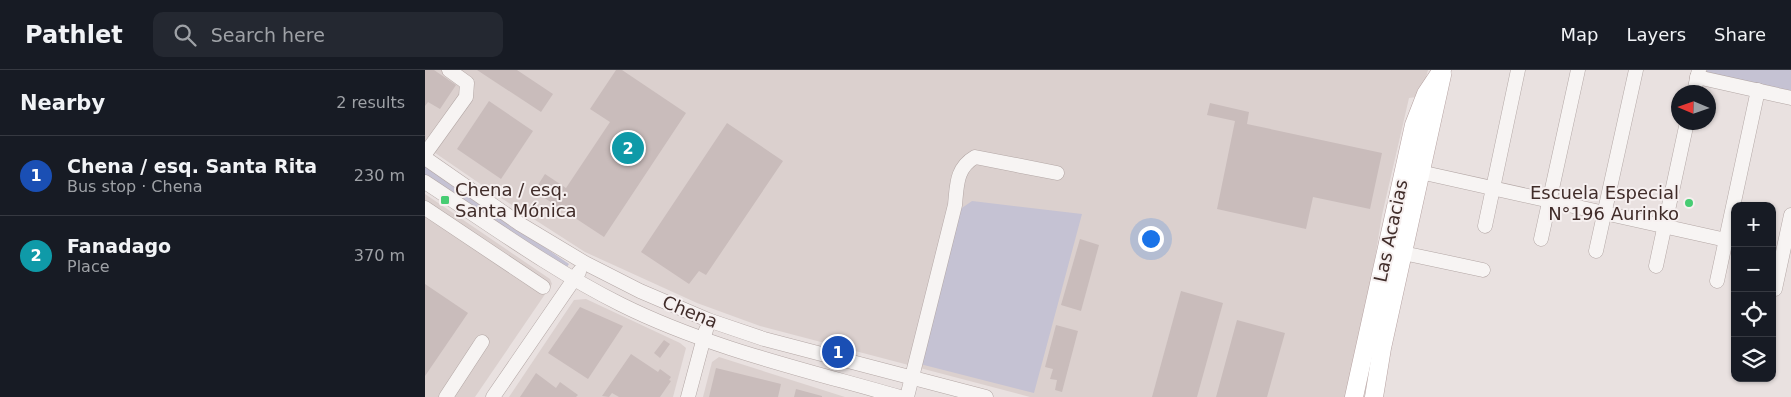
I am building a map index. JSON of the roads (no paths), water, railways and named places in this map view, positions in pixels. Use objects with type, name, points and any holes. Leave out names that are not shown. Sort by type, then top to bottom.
[{"type":"main road","name":"Las Acacias","points":[[1354,397],[1418,114],[1426,94],[1443,70]]},
{"type":"main road","name":"Las Acacias","points":[[1374,397],[1403,253],[1423,173],[1443,70]]},
{"type":"street","points":[[425,156],[466,97],[467,83],[449,70]]},
{"type":"street","points":[[1485,226],[1518,70]]},
{"type":"street","points":[[1541,239],[1578,70]]},
{"type":"street","points":[[1596,251],[1636,70]]},
{"type":"street","points":[[1698,73],[1791,98]]},
{"type":"street","points":[[1717,281],[1730,241],[1758,90]]},
{"type":"street","points":[[1656,266],[1685,130]]},
{"type":"street","name":"Chena","points":[[425,156],[520,224],[585,264],[640,291],[708,320],[764,339],[912,376],[986,397]]},
{"type":"street","points":[[907,397],[955,205],[957,183],[961,170],[975,158],[1057,173]]},
{"type":"street","points":[[1405,169],[1730,241]]},
{"type":"street","name":"Chena","points":[[425,182],[574,279],[622,305],[703,339],[900,397]]},
{"type":"street","points":[[425,208],[543,287]]},
{"type":"street","points":[[1776,284],[1791,215]]},
{"type":"street","points":[[1403,253],[1483,270]]},
{"type":"street","points":[[493,397],[585,264]]},
{"type":"street","points":[[689,397],[708,320]]},
{"type":"street","points":[[446,397],[482,342]]},
{"type":"place","name":"Fanadago","points":[[628,148]]},
{"type":"place","name":"Chena / esq. Santa Mónica","points":[[445,200]]},
{"type":"place","name":"Escuela Especial N°196 Aurinko","points":[[1689,203]]},
{"type":"place","name":"Chena / esq. Santa Rita","points":[[838,352]]}]
